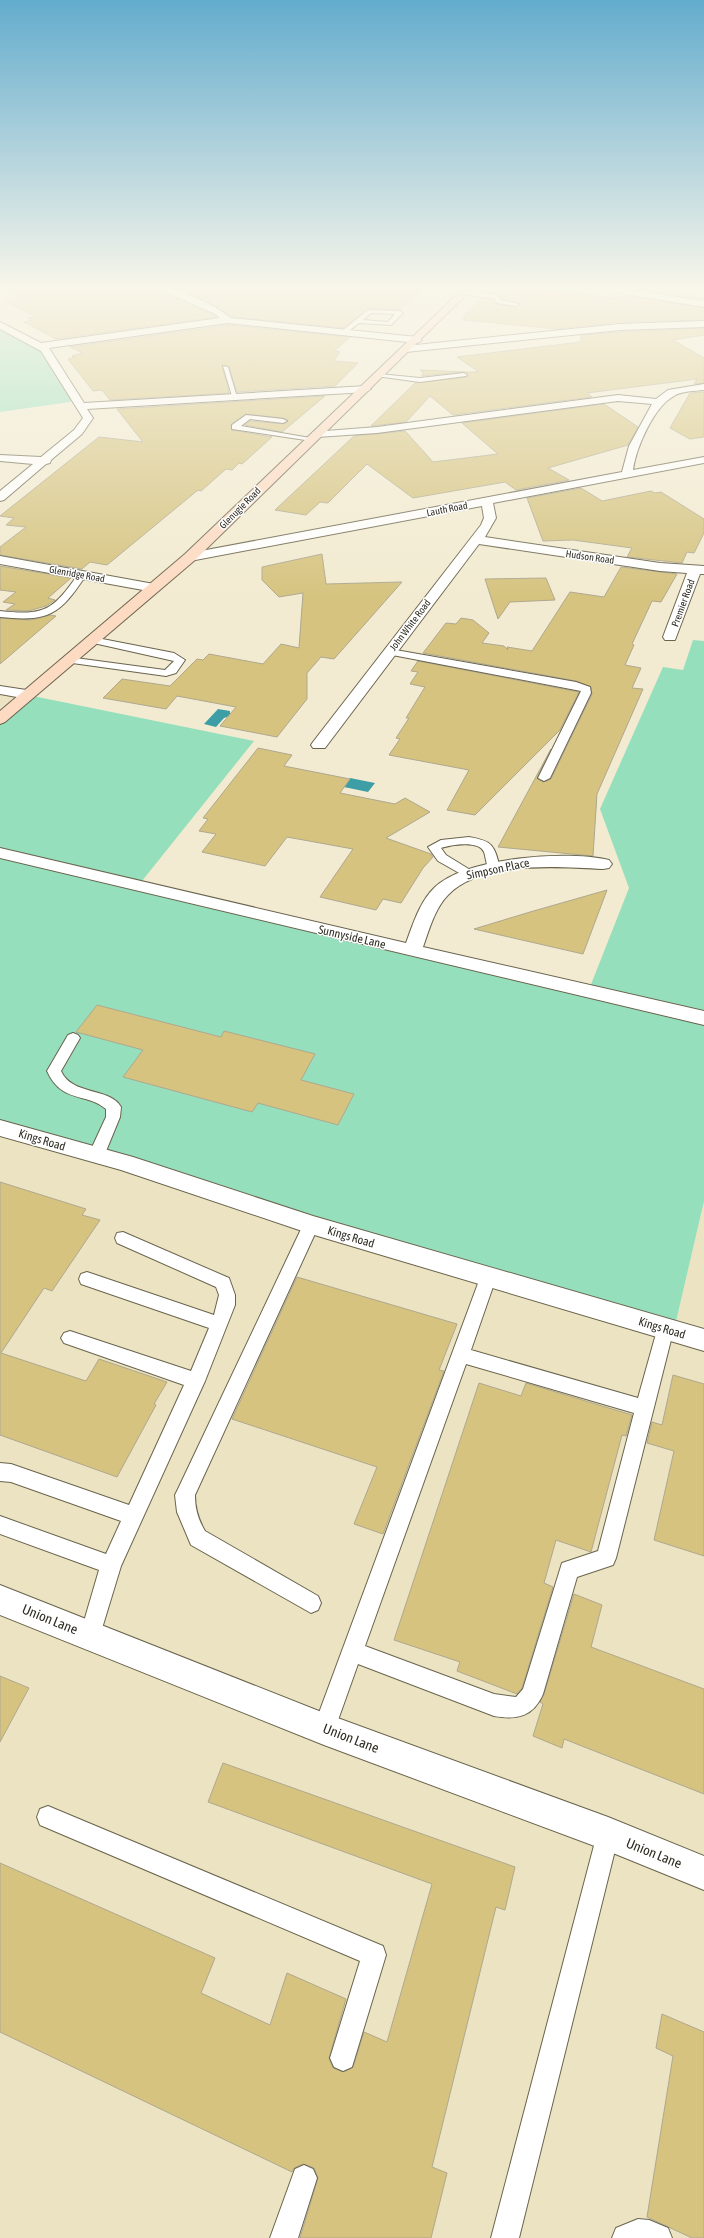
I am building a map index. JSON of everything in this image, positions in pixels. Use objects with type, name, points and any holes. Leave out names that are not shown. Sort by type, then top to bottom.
[{"type":"street","points":[[0,497],[46,461],[87,421],[87,415],[72,390]]},
{"type":"street","points":[[82,406],[339,390]]},
{"type":"street","name":"Glenugie Road","points":[[0,719],[190,558],[314,437],[364,390]]},
{"type":"street","points":[[627,474],[627,462],[633,448],[658,402],[672,392],[682,390]]},
{"type":"street","points":[[314,437],[618,398],[658,402]]},
{"type":"street","points":[[0,458],[46,461]]},
{"type":"street","name":"Lauth Road","points":[[190,558],[704,460]]},
{"type":"street","name":"John White Road","points":[[319,745],[487,526],[490,518],[487,501]]},
{"type":"street","name":"Hudson Road","points":[[476,540],[660,567],[700,569]]},
{"type":"street","name":"Glenridge Road","points":[[0,560],[154,588]]},
{"type":"street","name":"Premier Road","points":[[670,637],[700,569]]},
{"type":"street","points":[[0,690],[28,694]]},
{"type":"street","name":"Sunnyside Lane","points":[[0,853],[412,951],[704,1018]]},
{"type":"street","name":"Simpson Place","points":[[412,951],[426,916],[441,891],[453,880],[468,874],[531,862],[603,864]]},
{"type":"street","name":"Kings Road","points":[[0,1128],[125,1163],[311,1225],[704,1340]]},
{"type":"street","name":"Union Lane","points":[[0,1600],[324,1728],[608,1834],[704,1873]]},
{"type":"lane","points":[[233,390],[235,396]]},
{"type":"lane","points":[[283,421],[250,417],[235,427],[314,437]]},
{"type":"lane","points":[[0,614],[28,617],[49,612],[67,598],[82,575]]},
{"type":"lane","points":[[68,660],[166,673],[172,671],[180,660],[174,656],[92,640]]},
{"type":"lane","points":[[390,652],[582,686],[586,693],[544,778]]},
{"type":"lane","points":[[468,874],[442,858],[434,848],[441,844],[478,842],[489,850],[494,868]]},
{"type":"lane","points":[[73,1038],[54,1071],[58,1081],[66,1087],[109,1103],[114,1107],[113,1116],[96,1156]]},
{"type":"lane","points":[[311,1225],[185,1495],[184,1508],[188,1521],[198,1538],[311,1604]]},
{"type":"lane","points":[[90,1635],[110,1566],[196,1381],[226,1305],[227,1295],[223,1283],[123,1238]]},
{"type":"lane","points":[[87,1278],[219,1324]]},
{"type":"lane","points":[[324,1728],[353,1652],[488,1278]]},
{"type":"lane","points":[[353,1652],[494,1705],[515,1708],[526,1704],[532,1694],[569,1570],[606,1558],[646,1408],[665,1328]]},
{"type":"lane","points":[[70,1338],[196,1381]]},
{"type":"lane","points":[[461,1355],[646,1408]]},
{"type":"lane","points":[[0,1472],[11,1473],[134,1516]]},
{"type":"lane","points":[[0,1525],[110,1566]]},
{"type":"lane","points":[[48,1817],[374,1956],[343,2058]]},
{"type":"lane","points":[[505,2238],[608,1834]]},
{"type":"lane","points":[[284,2238],[304,2178]]},
{"type":"lane","points":[[626,2238],[637,2232],[645,2232],[658,2238]]},
{"type":"shaded area","points":[[0,690],[28,695],[0,720]]},
{"type":"shaded area","points":[[0,1126],[674,1330],[704,1201],[704,2238],[0,2238]]},
{"type":"green space","points":[[0,390],[70,390],[77,401],[0,412]]},
{"type":"green space","points":[[693,640],[704,641],[704,1201],[674,1330],[0,1126],[0,720],[28,695],[254,741],[138,886],[588,992],[629,888],[600,809],[663,667],[683,670]]},
{"type":"water","points":[[218,709],[230,711],[230,716],[224,718],[216,727],[204,724]]},
{"type":"water","points":[[350,778],[375,783],[368,792],[344,787]]},
{"type":"building","points":[[102,390],[228,390],[229,393],[110,400]]},
{"type":"building","points":[[237,390],[262,390],[237,392]]},
{"type":"building","points":[[407,390],[607,390],[587,393],[592,397],[453,415],[430,396],[406,422],[371,426]]},
{"type":"building","points":[[704,392],[704,437],[690,439],[670,428],[690,393]]},
{"type":"building","points":[[325,396],[282,432],[245,425],[250,421],[284,424],[288,420],[283,418],[246,414],[231,424],[232,430],[272,437],[242,464],[239,463],[232,470],[226,469],[201,491],[198,490],[107,565],[90,562],[82,569],[0,555],[0,547],[26,527],[6,525],[14,518],[0,516],[99,437],[143,442],[117,409]]},
{"type":"building","points":[[604,404],[638,427],[628,445],[548,468],[569,480],[516,490],[505,482],[413,498],[367,464],[328,503],[320,502],[306,515],[275,510],[354,436],[405,431],[433,462],[498,454],[462,423]]},
{"type":"building","points":[[581,488],[602,501],[651,491],[655,493],[661,492],[704,519],[704,533],[694,553],[687,552],[682,563],[627,557],[632,548],[573,540],[543,541],[527,498]]},
{"type":"building","points":[[322,554],[326,584],[402,582],[334,659],[321,657],[307,673],[307,699],[277,737],[220,726],[236,707],[177,696],[166,709],[103,698],[122,679],[170,686],[197,659],[203,660],[209,654],[263,664],[281,644],[299,648],[303,593],[279,597],[262,580],[262,567]]},
{"type":"building","points":[[0,566],[71,578],[48,598],[55,600],[46,606],[28,611],[6,610],[15,604],[3,602],[16,592],[0,590]]},
{"type":"building","points":[[621,567],[677,574],[661,602],[652,601],[632,644],[634,645],[625,665],[641,668],[632,688],[643,689],[597,794],[593,856],[498,847],[551,749],[537,778],[543,782],[551,779],[592,694],[591,687],[576,681],[423,653],[446,623],[456,624],[461,618],[473,620],[489,633],[482,643],[504,646],[508,650],[507,647],[532,651],[570,592],[604,597]]},
{"type":"building","points":[[546,578],[555,600],[510,602],[498,619],[485,579]]},
{"type":"building","points":[[50,615],[56,616],[0,664],[0,618],[31,620]]},
{"type":"building","points":[[418,661],[579,692],[560,730],[475,815],[447,810],[469,770],[389,755],[400,739],[396,738],[409,718],[406,718],[425,687],[410,684],[418,672],[411,671]]},
{"type":"building","points":[[258,748],[292,755],[284,766],[350,779],[340,793],[395,804],[405,798],[430,812],[386,838],[431,854],[433,857],[423,868],[401,903],[383,899],[376,910],[320,897],[353,849],[287,837],[265,866],[202,852],[216,834],[199,831],[208,819],[203,818]]},
{"type":"building","points":[[607,890],[583,954],[474,929],[530,912]]},
{"type":"building","points":[[97,1005],[221,1037],[224,1031],[315,1054],[301,1080],[354,1094],[338,1125],[258,1103],[252,1112],[123,1077],[143,1050],[76,1032]]},
{"type":"building","points":[[0,1182],[86,1209],[82,1215],[100,1220],[52,1291],[44,1288],[1,1353],[86,1381],[99,1359],[167,1382],[154,1404],[156,1405],[117,1477],[0,1435]]},
{"type":"building","points":[[297,1277],[457,1324],[439,1370],[444,1371],[383,1534],[354,1524],[377,1467],[232,1419]]},
{"type":"building","points":[[673,1375],[704,1384],[704,1556],[654,1540],[674,1451],[647,1443],[652,1422],[662,1425]]},
{"type":"building","points":[[479,1383],[521,1396],[526,1383],[632,1415],[626,1436],[622,1435],[591,1552],[556,1540],[544,1583],[553,1587],[522,1688],[517,1694],[457,1671],[460,1662],[394,1640]]},
{"type":"building","points":[[574,1594],[602,1605],[591,1647],[704,1689],[704,1794],[564,1739],[562,1748],[533,1736],[543,1704],[540,1702],[544,1694]]},
{"type":"building","points":[[0,1676],[29,1688],[0,1742]]},
{"type":"building","points":[[223,1763],[515,1867],[505,1910],[496,1907],[432,2167],[447,2173],[431,2238],[300,2238],[318,2178],[314,2168],[303,2164],[294,2168],[292,2172],[0,2032],[0,1863],[215,1958],[201,1993],[270,2025],[287,1973],[346,1999],[329,2058],[333,2068],[344,2072],[353,2067],[364,2032],[387,2042],[432,1884],[208,1802]]},
{"type":"building","points":[[662,2014],[704,2032],[704,2238],[692,2238],[647,2217],[673,2056],[656,2048]]}]
